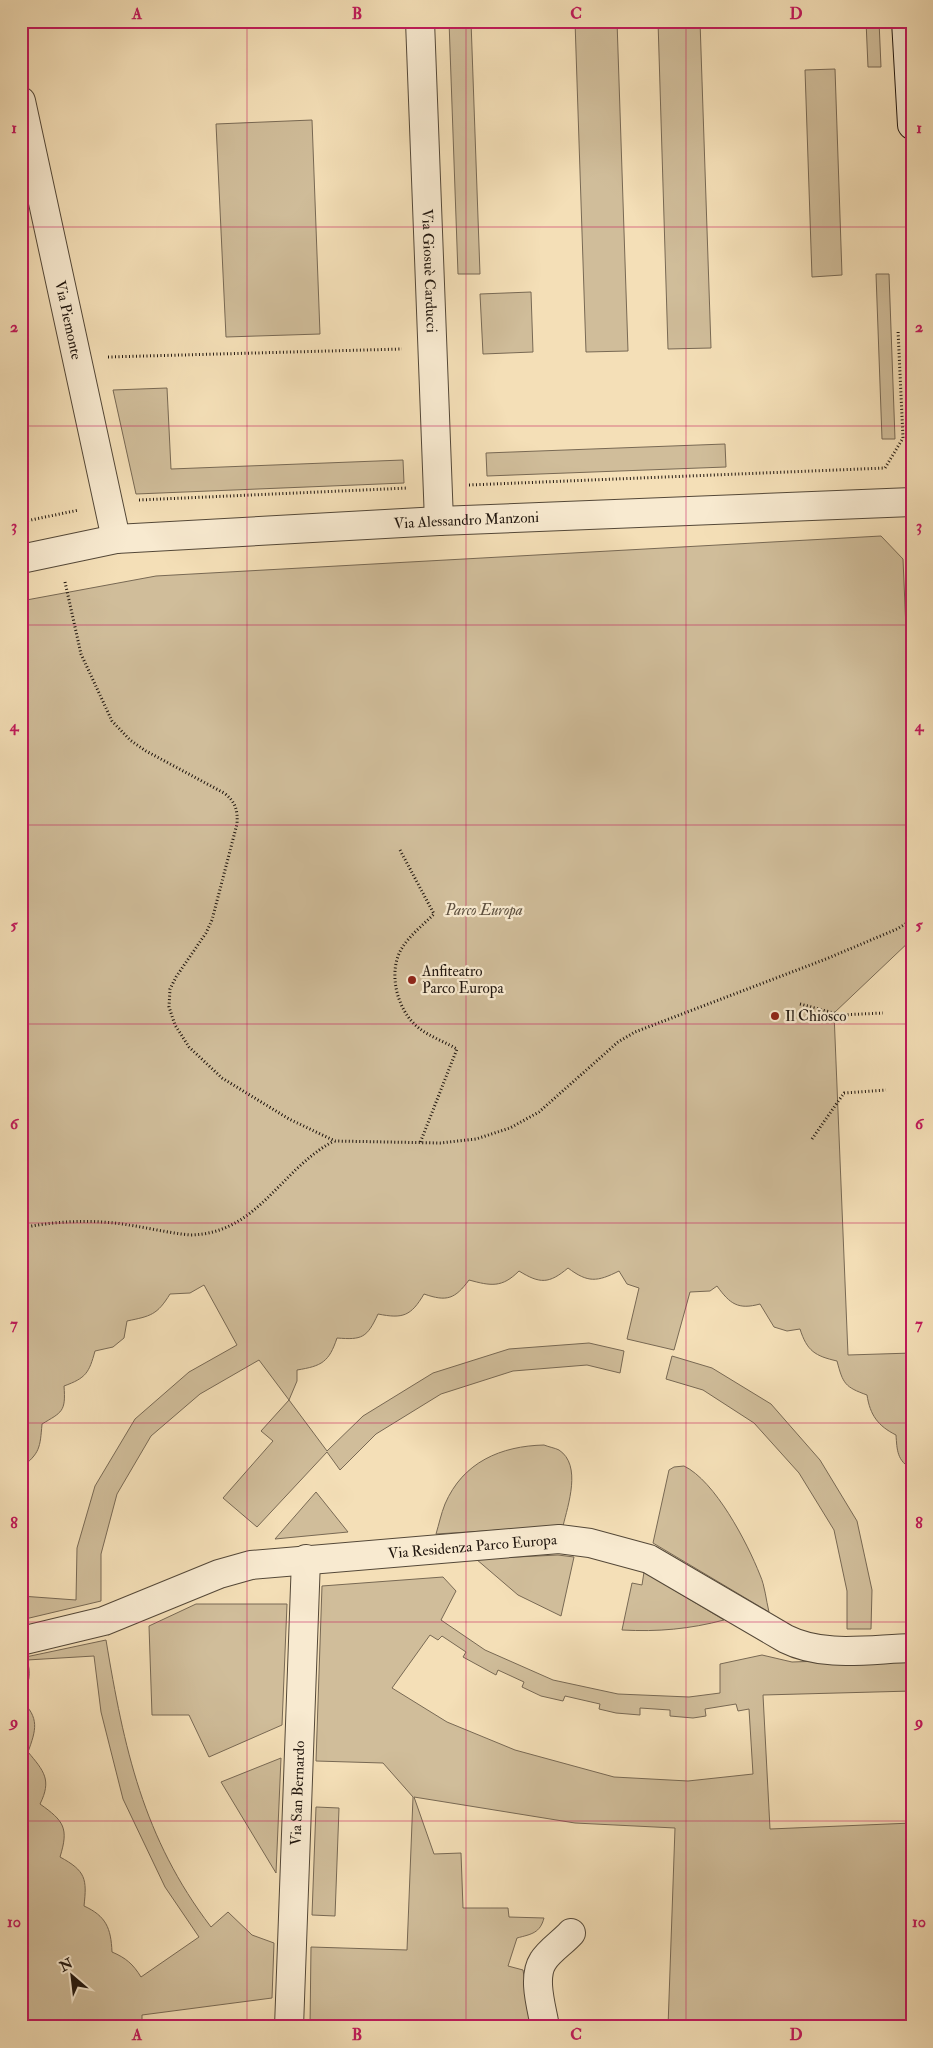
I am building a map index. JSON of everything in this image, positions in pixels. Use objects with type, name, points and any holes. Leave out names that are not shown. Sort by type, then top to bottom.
[{"type":"street","name":"Via Giosuè Carducci","points":[[420,21],[439,521]]},
{"type":"street","points":[[906,21],[912,125]]},
{"type":"street","name":"Via Piemonte","points":[[21,101],[116,539]]},
{"type":"street","name":"Via Alessandro Manzoni","points":[[21,558],[116,539],[439,521],[912,502]]},
{"type":"street","name":"Via Residenza Parco Europa","points":[[21,1641],[111,1619],[235,1568],[266,1562],[559,1539],[574,1540],[623,1551],[659,1564],[786,1639],[804,1647],[826,1650],[912,1648]]},
{"type":"street","name":"Via San Bernardo","points":[[289,2027],[306,1559]]},
{"type":"street","points":[[545,2027],[538,1982],[539,1970],[543,1960],[571,1933]]},
{"type":"path","points":[[21,522],[130,500],[885,468],[903,438],[898,330]]},
{"type":"path","points":[[77,358],[432,348]]},
{"type":"path","points":[[65,581],[80,654],[106,711],[120,730],[130,740],[159,758],[230,798],[237,810],[238,817],[212,920],[206,934],[176,976],[170,989],[168,1001],[172,1019],[189,1046],[222,1078],[289,1119],[335,1140],[440,1143],[476,1139],[510,1128],[538,1112],[618,1042],[635,1032],[723,1000],[826,959],[897,929],[912,920]]},
{"type":"path","points":[[400,850],[434,914],[410,937],[401,949],[395,968],[396,986],[400,1003],[418,1028],[457,1049],[420,1143]]},
{"type":"path","points":[[800,1004],[841,1015],[883,1013]]},
{"type":"path","points":[[812,1139],[844,1093],[886,1090]]},
{"type":"path","points":[[21,1228],[78,1222],[111,1223],[190,1235],[203,1235],[220,1230],[245,1218],[300,1166],[335,1140]]},
{"type":"green space","points":[[449,21],[471,21],[480,274],[458,274]]},
{"type":"green space","points":[[575,21],[617,21],[628,351],[586,352]]},
{"type":"green space","points":[[658,21],[700,21],[711,348],[668,349]]},
{"type":"green space","points":[[866,21],[879,21],[881,67],[868,67]]},
{"type":"green space","points":[[835,69],[842,275],[812,277],[805,70]]},
{"type":"green space","points":[[312,120],[320,334],[226,337],[216,124]]},
{"type":"green space","points":[[876,274],[889,274],[895,439],[882,439]]},
{"type":"green space","points":[[531,292],[533,352],[483,354],[480,294]]},
{"type":"green space","points":[[167,388],[171,469],[403,460],[404,483],[136,494],[113,390]]},
{"type":"green space","points":[[725,444],[726,467],[487,476],[486,453]]},
{"type":"green space","name":"Parco Europa","points":[[881,536],[903,559],[912,770],[912,939],[834,1013],[848,1355],[912,1353],[912,1469],[901,1459],[896,1435],[884,1428],[876,1419],[870,1408],[867,1395],[849,1387],[843,1380],[837,1361],[823,1357],[813,1351],[806,1343],[800,1329],[787,1331],[774,1327],[760,1304],[740,1306],[735,1304],[717,1286],[710,1291],[690,1292],[674,1350],[627,1339],[639,1288],[627,1284],[619,1271],[605,1277],[593,1279],[581,1276],[568,1268],[555,1277],[539,1280],[519,1271],[502,1283],[484,1284],[469,1280],[455,1295],[450,1297],[439,1298],[424,1294],[415,1307],[406,1314],[394,1316],[378,1314],[367,1333],[363,1336],[358,1338],[337,1338],[327,1358],[313,1367],[297,1370],[297,1381],[289,1400],[259,1360],[200,1394],[151,1436],[117,1494],[101,1554],[101,1601],[21,1620],[21,1596],[76,1600],[77,1548],[95,1486],[135,1419],[189,1372],[237,1345],[204,1285],[190,1293],[170,1294],[153,1314],[127,1321],[124,1338],[113,1347],[95,1351],[86,1374],[64,1386],[64,1401],[61,1410],[42,1424],[38,1449],[32,1458],[21,1468],[21,601],[156,576]]},
{"type":"green space","points":[[589,1343],[624,1351],[620,1373],[587,1365],[513,1371],[441,1394],[376,1434],[340,1470],[327,1452],[257,1527],[223,1498],[273,1441],[261,1431],[289,1400],[327,1451],[363,1416],[433,1373],[509,1349]]},
{"type":"green space","points":[[672,1356],[712,1368],[771,1404],[820,1460],[857,1521],[872,1590],[871,1629],[847,1629],[847,1591],[834,1530],[799,1473],[754,1423],[703,1390],[666,1379]]},
{"type":"green space","points":[[544,1445],[559,1450],[566,1457],[570,1465],[572,1486],[563,1526],[436,1534],[445,1504],[453,1489],[473,1467],[499,1453],[528,1446]]},
{"type":"green space","points":[[684,1466],[707,1485],[729,1514],[747,1546],[762,1579],[769,1612],[653,1543],[669,1470],[674,1467]]},
{"type":"green space","points":[[316,1492],[348,1532],[275,1539]]},
{"type":"green space","points":[[558,1555],[574,1557],[561,1616],[518,1595],[476,1559]]},
{"type":"green space","points":[[644,1572],[724,1620],[674,1629],[622,1630],[632,1583],[642,1585]]},
{"type":"green space","points":[[443,1577],[456,1591],[441,1620],[485,1650],[553,1680],[618,1694],[689,1697],[720,1693],[720,1664],[762,1655],[792,1662],[912,1658],[912,1691],[763,1695],[770,1829],[912,1823],[912,2027],[668,2027],[675,1828],[575,1823],[414,1797],[434,1854],[461,1853],[463,1908],[508,1908],[509,1917],[544,1918],[538,1930],[517,1938],[508,1966],[523,1970],[532,2027],[310,2027],[311,1947],[407,1950],[413,1797],[383,1763],[316,1761],[322,1586]],"holes":[[[430,1635],[438,1640],[442,1636],[466,1652],[463,1657],[496,1675],[498,1670],[524,1682],[522,1687],[541,1696],[563,1701],[565,1696],[600,1704],[599,1709],[616,1713],[640,1715],[640,1708],[670,1710],[670,1716],[693,1718],[706,1716],[705,1709],[736,1704],[738,1711],[749,1709],[753,1774],[688,1781],[614,1777],[515,1750],[447,1722],[392,1688]]]},
{"type":"green space","points":[[196,1604],[287,1604],[282,1725],[209,1757],[189,1715],[152,1715],[149,1626]]},
{"type":"green space","points":[[106,1640],[120,1718],[129,1755],[153,1826],[168,1860],[188,1894],[211,1927],[228,1912],[252,1935],[274,1943],[272,1998],[142,2015],[142,2027],[21,2027],[21,1700],[31,1713],[35,1725],[28,1752],[42,1770],[46,1782],[44,1796],[40,1804],[55,1815],[62,1826],[64,1839],[60,1857],[75,1867],[83,1877],[85,1882],[84,1906],[98,1914],[106,1924],[109,1930],[112,1952],[129,1962],[141,1977],[199,1937],[165,1887],[123,1799],[101,1712],[94,1656],[27,1660],[29,1678],[21,1695],[21,1658]]},
{"type":"green space","points":[[281,1758],[276,1873],[221,1782]]},
{"type":"green space","points":[[316,1807],[339,1808],[335,1916],[312,1915]]},
{"type":"place","name":"Anfiteatro Parco Europa","points":[[412,980]]},
{"type":"place","name":"Il Chiosco","points":[[775,1016]]}]
